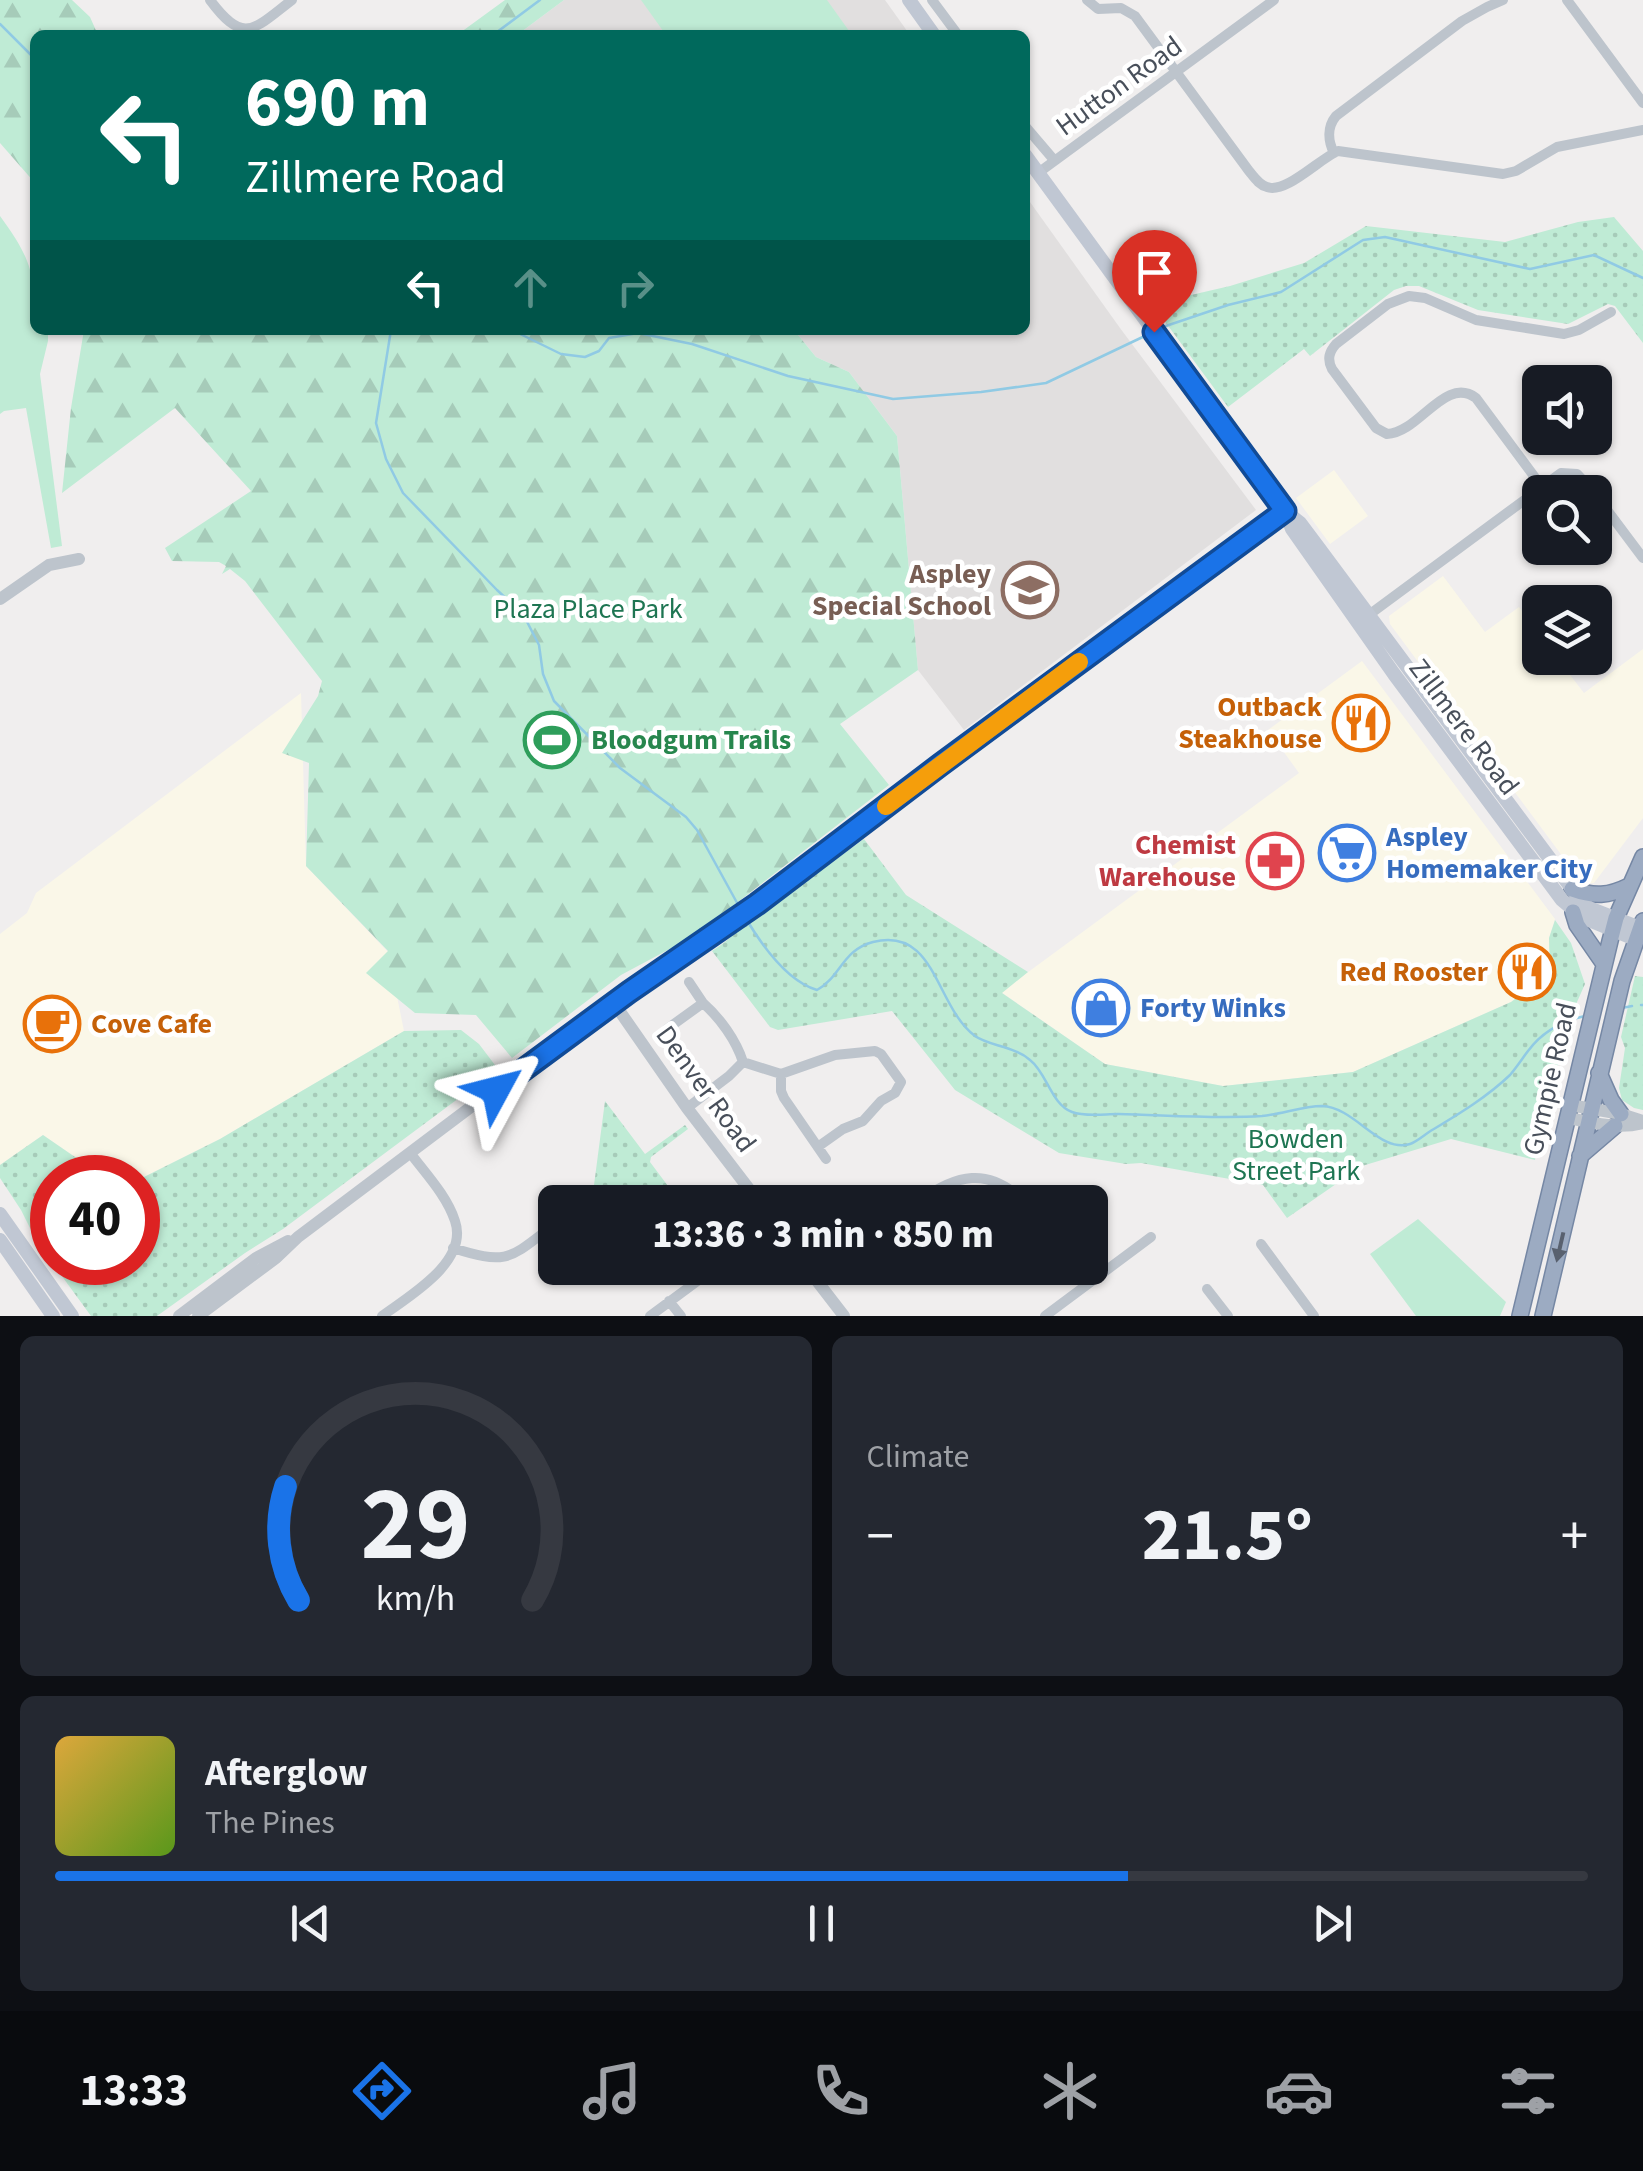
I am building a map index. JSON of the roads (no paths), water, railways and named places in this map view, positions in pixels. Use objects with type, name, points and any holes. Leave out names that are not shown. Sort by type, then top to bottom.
[{"type":"highway","name":"Gympie Road","points":[[1520,1316],[1614,924],[1643,857]]},
{"type":"highway","points":[[1572,889],[1588,895],[1605,895],[1629,886]]},
{"type":"highway","points":[[1573,912],[1604,964]]},
{"type":"highway","name":"Gympie Road","points":[[1543,1316],[1608,1036],[1639,930]]},
{"type":"highway","points":[[1580,1156],[1618,1120],[1599,1073]]},
{"type":"main road","points":[[908,0],[930,30]]},
{"type":"main road","name":"Zillmere Road","points":[[1030,162],[1285,511],[1292,529],[1572,889],[1589,908],[1614,924]]},
{"type":"main road","name":"Zillmere Road","points":[[1363,620],[1512,834],[1573,912],[1593,924],[1639,930]]},
{"type":"main road","points":[[0,1214],[72,1316]]},
{"type":"main road","points":[[0,1240],[52,1316]]},
{"type":"street","points":[[210,0],[229,24],[241,30],[257,25],[292,0]]},
{"type":"street","points":[[932,0],[954,30]]},
{"type":"street","points":[[1087,0],[1098,9],[1127,5],[1263,186],[1284,186],[1334,152],[1509,173],[1557,147],[1643,130]]},
{"type":"street","name":"Hutton Road","points":[[1038,172],[1274,0]]},
{"type":"street","points":[[1334,152],[1329,137],[1336,116],[1462,21],[1503,0]]},
{"type":"street","points":[[1567,0],[1643,102]]},
{"type":"street","points":[[1030,132],[1054,160]]},
{"type":"street","points":[[1533,475],[1472,396],[1462,391],[1453,393],[1400,431],[1387,434],[1376,428],[1332,368],[1330,353],[1336,344],[1388,304],[1409,296],[1425,298],[1476,320],[1564,334],[1574,333],[1611,312]]},
{"type":"street","points":[[1363,620],[1522,502]]},
{"type":"street","points":[[198,1316],[524,1067],[757,904],[1285,511]]},
{"type":"street","points":[[1612,517],[1643,558]]},
{"type":"street","points":[[0,599],[49,564],[78,559]]},
{"type":"street","points":[[689,982],[739,1050],[743,1062]]},
{"type":"street","name":"Denver Road","points":[[614,1003],[686,1108],[746,1185]]},
{"type":"street","points":[[667,1028],[703,1003]]},
{"type":"street","points":[[743,1062],[781,1074],[835,1055],[875,1051],[902,1082],[914,1089]]},
{"type":"street","points":[[686,1108],[743,1062]]},
{"type":"street","points":[[781,1074],[784,1098],[826,1158]]},
{"type":"street","points":[[819,1146],[843,1128],[862,1122],[902,1082]]},
{"type":"street","points":[[1568,1111],[1618,1120],[1628,1127],[1643,1122]]},
{"type":"street","points":[[382,1316],[438,1272],[448,1260],[457,1234],[455,1220],[441,1194],[410,1154]]},
{"type":"street","points":[[945,1185],[956,1180],[986,1178],[1003,1185]]},
{"type":"street","points":[[179,1316],[256,1258],[298,1237]]},
{"type":"street","points":[[452,1248],[503,1258],[538,1237]]},
{"type":"street","points":[[1108,1269],[1152,1237]]},
{"type":"street","points":[[1261,1244],[1314,1316]]},
{"type":"street","points":[[650,1316],[692,1285]]},
{"type":"street","points":[[820,1285],[844,1316]]},
{"type":"street","points":[[1045,1316],[1086,1285]]},
{"type":"street","points":[[1207,1288],[1228,1316]]},
{"type":"street","points":[[670,1301],[680,1316]]},
{"type":"waterway","points":[[500,30],[540,0]]},
{"type":"waterway","points":[[0,24],[30,54]]},
{"type":"waterway","points":[[1160,328],[1281,292],[1363,240],[1385,237],[1530,269],[1594,255],[1643,278]]},
{"type":"waterway","points":[[648,335],[692,344],[788,376],[893,399],[1046,383],[1149,334]]},
{"type":"waterway","points":[[390,335],[376,423],[386,459],[403,493],[523,614],[539,645],[543,674],[554,701],[620,768],[686,817],[741,910]]},
{"type":"waterway","points":[[522,335],[561,354],[585,357],[599,351],[609,338],[626,335]]},
{"type":"waterway","points":[[745,917],[785,970],[817,990],[863,946],[894,940],[910,946],[933,972],[962,1023],[975,1036],[1030,1060],[1059,1102],[1072,1112],[1083,1114],[1244,1117],[1322,1106],[1334,1108],[1388,1142],[1410,1144],[1491,1091],[1546,1033],[1585,1016]]},
{"type":"waterway","points":[[1622,1008],[1632,1006]]},
{"type":"place","name":"Aspley Special School","points":[[1030,590]]},
{"type":"place","name":"Outback Steakhouse","points":[[1361,723]]},
{"type":"place","name":"Bloodgum Trails","points":[[552,740]]},
{"type":"place","name":"Aspley Homemaker City","points":[[1347,853]]},
{"type":"place","name":"Chemist Warehouse","points":[[1275,861]]},
{"type":"place","name":"Red Rooster","points":[[1527,972]]},
{"type":"place","name":"Forty Winks","points":[[1101,1008]]},
{"type":"place","name":"Cove Cafe","points":[[52,1024]]},
{"type":"park label","name":"Plaza Place Park","points":[[588,609]]},
{"type":"park label","name":"Bowden Street Park","points":[[1296,1155]]}]
